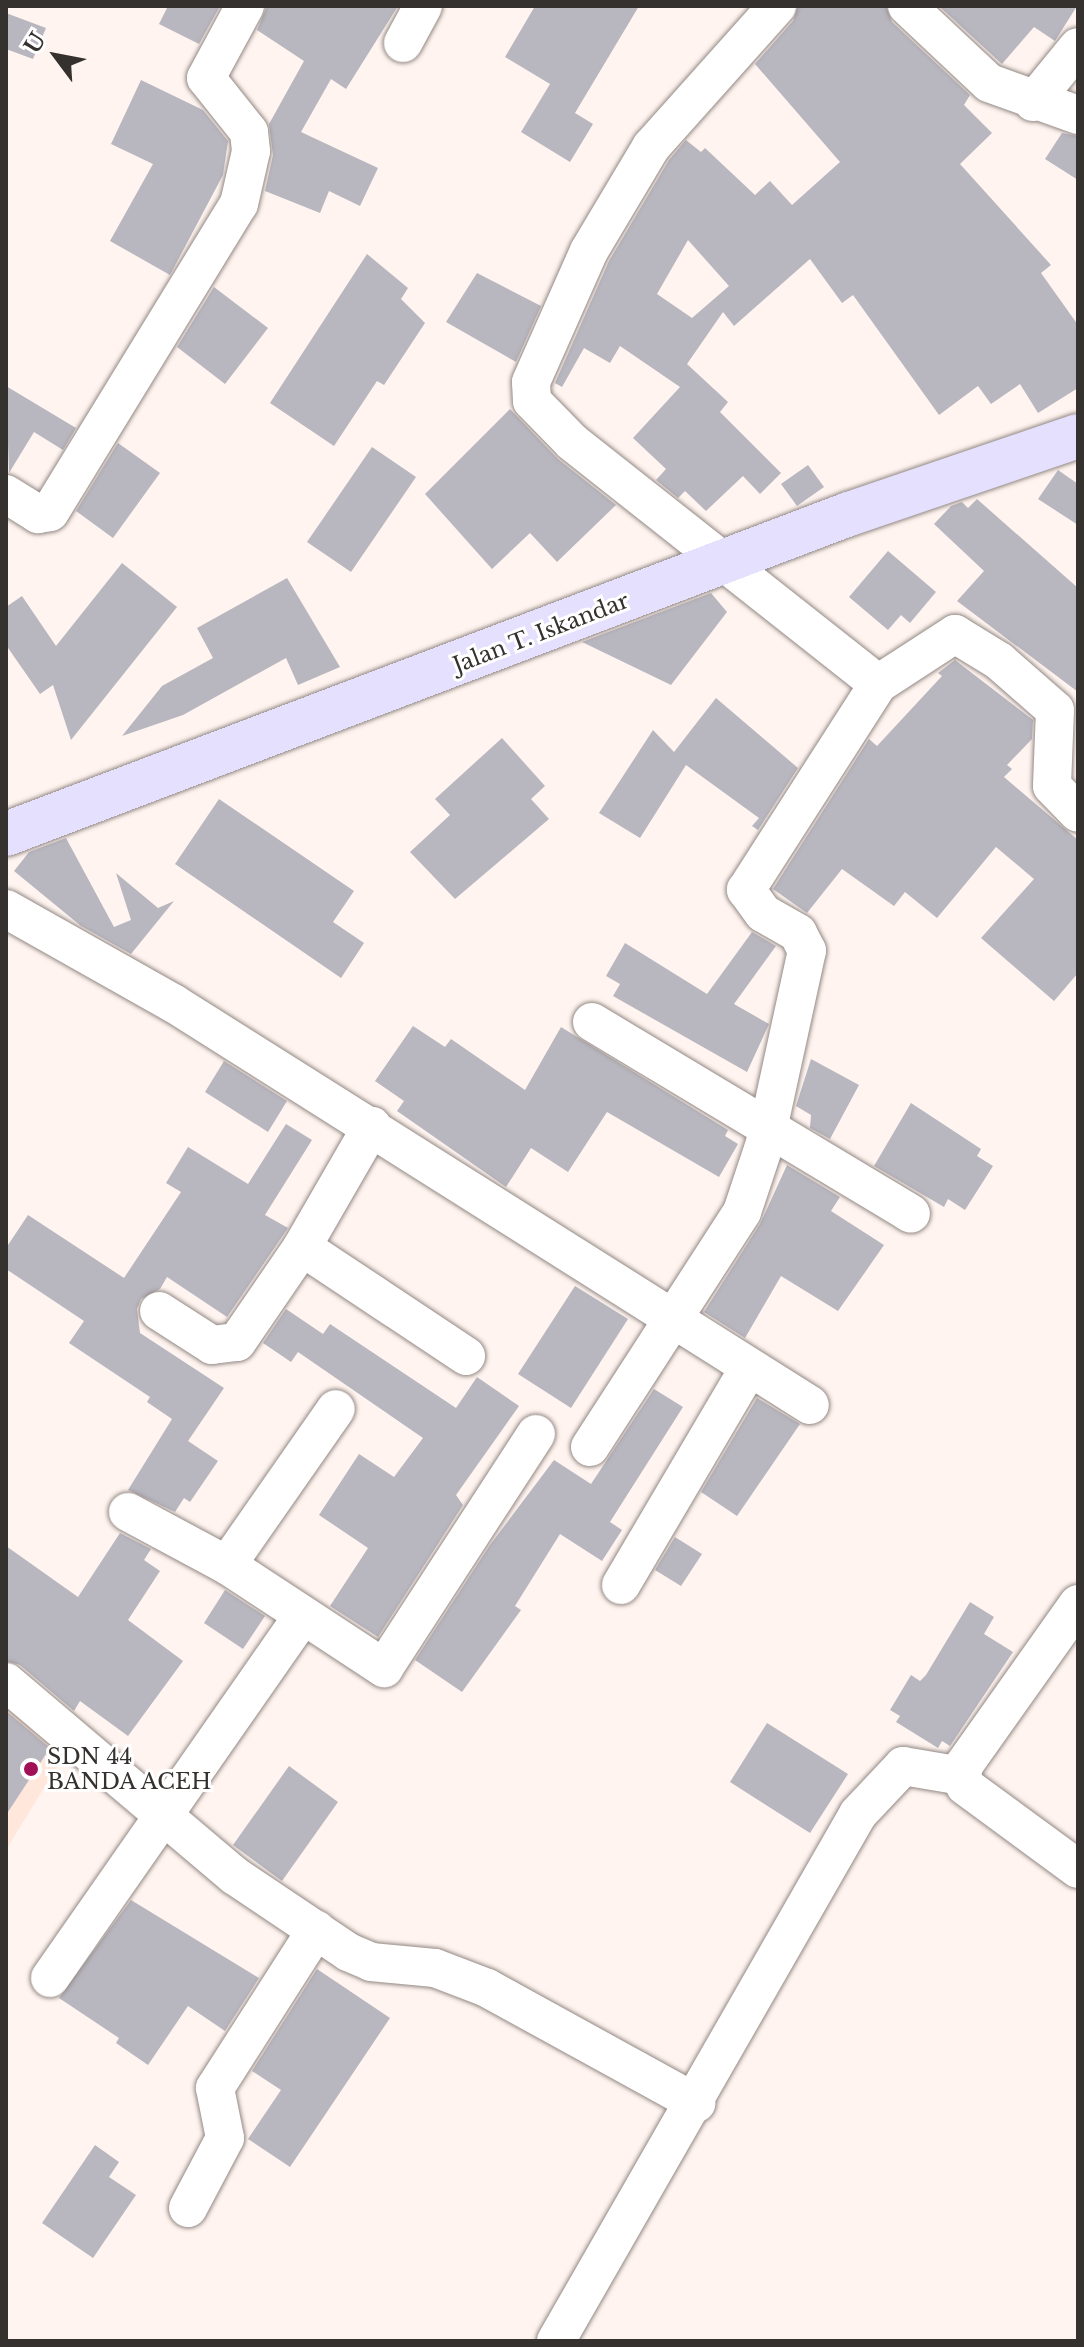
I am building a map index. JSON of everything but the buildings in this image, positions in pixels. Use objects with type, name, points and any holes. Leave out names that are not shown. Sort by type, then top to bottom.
[{"type":"street","points":[[6,494],[38,514],[50,512],[239,204],[249,165],[249,132],[206,78],[245,6]]},
{"type":"street","points":[[403,43],[423,6]]},
{"type":"street","points":[[777,6],[651,147],[589,251],[531,382],[532,401],[572,442],[878,684]]},
{"type":"street","points":[[907,6],[989,83],[1033,102],[1078,115]]},
{"type":"street","points":[[1033,102],[1078,47]]},
{"type":"street","name":"Jalan T. Iskandar","points":[[6,834],[725,564],[849,514],[1078,436]]},
{"type":"street","points":[[590,1447],[742,1212],[769,1127],[807,951],[798,933],[763,913],[746,890],[878,684],[955,634],[999,661],[1055,710],[1052,786],[1078,813]]},
{"type":"street","points":[[6,909],[173,1003],[372,1126],[748,1369],[810,1405]]},
{"type":"street","points":[[592,1022],[911,1214]]},
{"type":"street","points":[[159,1311],[212,1345],[237,1342],[302,1247],[372,1126]]},
{"type":"street","points":[[302,1247],[466,1356]]},
{"type":"street","points":[[621,1585],[748,1369]]},
{"type":"street","points":[[227,1565],[336,1409]]},
{"type":"street","points":[[128,1512],[227,1565],[384,1668],[536,1434]]},
{"type":"street","points":[[1078,1604],[964,1765],[962,1776],[965,1786],[1078,1869]]},
{"type":"street","points":[[50,1978],[161,1814],[303,1615]]},
{"type":"street","points":[[6,1682],[235,1876],[316,1930],[371,1962],[435,1968],[487,1988],[696,2103]]},
{"type":"street","points":[[556,2341],[876,1789],[903,1766],[962,1776]]},
{"type":"street","points":[[188,2208],[225,2138],[215,2088],[316,1930]]},
{"type":"shaded area","name":"SDN 44 BANDA ACEH","points":[[6,1686],[77,1734],[6,1850]]},
{"type":"place","name":"SDN 44 BANDA ACEH","points":[[31,1769]]}]
